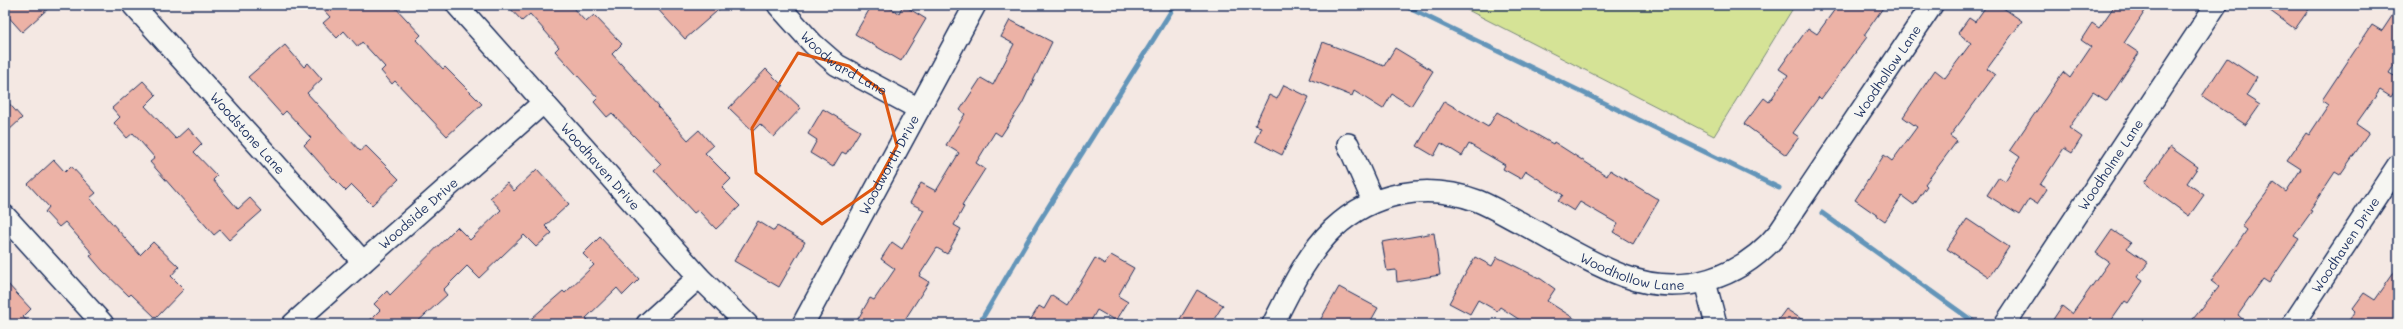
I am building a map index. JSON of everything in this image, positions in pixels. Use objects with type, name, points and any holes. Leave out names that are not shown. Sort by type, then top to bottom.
[{"type":"street","name":"Woodstone Lane","points":[[133,5],[363,262]]},
{"type":"street","name":"Woodhaven Drive","points":[[457,5],[699,277],[747,324]]},
{"type":"street","name":"Woodward Lane","points":[[778,5],[813,44],[837,65],[919,109]]},
{"type":"street","name":"Woodworth Drive","points":[[803,324],[975,5]]},
{"type":"street","name":"Woodhollow Lane","points":[[1273,324],[1302,270],[1323,240],[1342,221],[1373,201],[1396,194],[1438,192],[1462,196],[1486,204],[1624,276],[1662,285],[1705,282],[1726,275],[1745,264],[1764,249],[1776,236],[1932,5]]},
{"type":"street","name":"Woodholme Lane","points":[[2005,324],[2216,5]]},
{"type":"street","name":"Woodside Drive","points":[[293,324],[544,102]]},
{"type":"street","points":[[1348,144],[1373,201]]},
{"type":"street","name":"Woodhaven Drive","points":[[2293,324],[2398,165]]},
{"type":"street","points":[[5,216],[103,324]]},
{"type":"street","points":[[647,324],[699,277]]},
{"type":"street","points":[[1705,282],[1716,324]]},
{"type":"highlighted area","points":[[798,53],[849,66],[883,92],[897,146],[874,188],[822,224],[756,173],[752,128]]},
{"type":"green space","points":[[1458,5],[1795,5],[1714,136]]},
{"type":"building","points":[[5,5],[52,5],[22,32],[5,13]]},
{"type":"building","points":[[319,5],[393,5],[421,35],[416,40],[443,69],[445,67],[482,104],[447,136],[395,81],[392,84],[381,71],[385,67],[362,42],[358,47],[344,31],[337,38],[323,23],[330,17]]},
{"type":"building","points":[[507,5],[570,5],[586,22],[594,15],[622,44],[612,54],[659,106],[658,107],[688,140],[699,130],[713,146],[705,153],[731,179],[722,188],[740,206],[716,229],[698,210],[694,213],[654,170],[661,164],[612,113],[607,117],[594,102],[598,98],[555,51],[559,47],[530,14],[522,21]]},
{"type":"building","points":[[654,5],[724,5],[685,39]]},
{"type":"building","points":[[872,5],[885,5],[899,13],[903,5],[926,19],[901,61],[855,34]]},
{"type":"building","points":[[1838,5],[1885,5],[1864,35],[1867,37],[1821,99],[1819,97],[1793,133],[1799,137],[1786,155],[1744,124],[1764,98],[1769,102],[1788,75],[1779,69],[1808,28],[1817,34]]},
{"type":"building","points":[[1987,5],[1999,5],[2022,21],[1987,69],[1995,75],[1950,136],[1957,141],[1925,184],[1927,186],[1914,205],[1902,196],[1885,221],[1855,200],[1884,155],[1892,161],[1917,127],[1903,117],[1935,70],[1945,78],[1971,43],[1958,33],[1969,18],[1975,22]]},
{"type":"building","points":[[2115,5],[2149,5],[2124,43],[2139,53],[2107,101],[2093,92],[2069,128],[2082,137],[2072,153],[2064,148],[2040,185],[2047,189],[2037,204],[2029,199],[2019,215],[1987,195],[1999,177],[2005,181],[2020,157],[2010,150],[2063,72],[2070,78],[2091,47],[2081,40],[2092,23],[2099,28]]},
{"type":"building","points":[[2262,5],[2312,5],[2295,29]]},
{"type":"building","points":[[2398,7],[2398,59],[2389,73],[2398,78],[2398,86],[2391,97],[2380,90],[2356,124],[2369,133],[2340,175],[2335,172],[2310,210],[2312,211],[2294,236],[2299,239],[2269,283],[2263,279],[2238,315],[2248,324],[2189,324],[2219,287],[2211,281],[2247,230],[2242,226],[2274,183],[2286,192],[2301,169],[2287,160],[2306,133],[2309,135],[2329,105],[2322,100],[2372,25],[2382,31]]},
{"type":"building","points":[[1010,20],[1052,42],[1022,104],[1001,136],[995,132],[976,163],[985,169],[962,205],[964,207],[954,225],[961,229],[947,254],[937,248],[919,276],[929,282],[902,324],[855,324],[870,298],[874,300],[895,269],[881,259],[892,242],[902,249],[924,210],[910,203],[921,183],[936,191],[959,153],[946,145],[965,114],[960,110],[981,78],[993,85],[1014,44],[1001,37]]},
{"type":"building","points":[[1323,42],[1384,66],[1395,48],[1433,71],[1411,106],[1392,94],[1383,109],[1354,91],[1352,96],[1309,79]]},
{"type":"building","points":[[285,45],[304,67],[308,63],[322,79],[307,93],[360,151],[366,146],[399,179],[372,205],[352,185],[346,191],[333,178],[304,145],[311,138],[286,111],[282,115],[248,77]]},
{"type":"building","points":[[2227,58],[2257,78],[2246,96],[2260,105],[2246,125],[2202,96]]},
{"type":"building","points":[[766,69],[783,86],[781,89],[801,108],[774,137],[760,124],[753,131],[729,108]]},
{"type":"building","points":[[143,81],[156,95],[145,106],[176,139],[188,128],[202,144],[194,152],[217,176],[213,180],[238,209],[250,198],[262,211],[229,240],[220,230],[214,235],[150,162],[155,158],[133,133],[127,138],[114,123],[120,117],[112,108]]},
{"type":"building","points":[[1284,85],[1309,97],[1282,155],[1255,141],[1261,127],[1255,125],[1269,95],[1277,99]]},
{"type":"building","points":[[5,99],[22,118],[5,134]]},
{"type":"building","points":[[1444,101],[1488,127],[1497,112],[1553,144],[1554,142],[1607,176],[1610,170],[1659,200],[1633,244],[1613,232],[1618,224],[1580,202],[1574,211],[1558,201],[1563,195],[1526,171],[1521,179],[1503,169],[1505,165],[1469,144],[1462,156],[1441,143],[1434,156],[1417,146]]},
{"type":"building","points":[[823,109],[860,131],[846,154],[842,152],[833,167],[810,153],[817,140],[808,134]]},
{"type":"building","points":[[2170,147],[2198,167],[2187,183],[2204,195],[2189,216],[2144,183]]},
{"type":"building","points":[[54,160],[65,172],[71,166],[96,193],[90,198],[140,255],[153,242],[179,267],[171,276],[184,289],[156,318],[131,294],[129,296],[102,270],[90,256],[93,254],[65,222],[59,227],[45,212],[49,207],[28,184]]},
{"type":"building","points":[[537,169],[569,204],[545,226],[552,233],[536,247],[524,235],[479,278],[467,266],[443,290],[447,295],[415,324],[366,324],[380,310],[374,304],[387,291],[390,295],[457,227],[470,240],[501,210],[490,198],[507,183],[514,191]]},
{"type":"building","points":[[1967,219],[2009,247],[1989,277],[1947,249]]},
{"type":"building","points":[[758,221],[774,231],[777,226],[805,242],[779,287],[734,261]]},
{"type":"building","points":[[2112,230],[2131,243],[2127,248],[2148,263],[2137,277],[2143,281],[2128,303],[2125,301],[2109,324],[2050,324],[2062,306],[2072,314],[2109,262],[2096,253]]},
{"type":"building","points":[[1434,233],[1440,275],[1397,282],[1396,270],[1387,271],[1382,242]]},
{"type":"building","points":[[600,237],[639,279],[623,295],[617,288],[586,318],[592,324],[525,324],[563,291],[565,293],[594,265],[583,254]]},
{"type":"building","points":[[1111,255],[1134,268],[1118,296],[1128,302],[1116,321],[1097,310],[1089,324],[1028,324],[1039,306],[1044,309],[1052,295],[1067,305],[1095,258],[1105,264]]},
{"type":"building","points":[[1475,257],[1492,266],[1497,257],[1541,279],[1555,289],[1547,301],[1583,324],[1526,324],[1500,307],[1497,311],[1478,300],[1470,314],[1449,303]]},
{"type":"building","points":[[2398,267],[2398,324],[2346,324],[2356,311],[2353,308],[2364,293],[2375,300]]},
{"type":"building","points":[[5,281],[31,309],[23,317],[31,324],[5,324]]},
{"type":"building","points":[[1339,287],[1378,308],[1369,324],[1318,324]]},
{"type":"building","points":[[1197,290],[1223,305],[1211,324],[1177,324]]},
{"type":"building","points":[[1786,309],[1809,324],[1775,324]]},
{"type":"waterway","points":[[979,324],[1037,225],[1175,5]]},
{"type":"waterway","points":[[1403,5],[1779,188]]},
{"type":"waterway","points":[[1822,213],[1974,322]]}]
